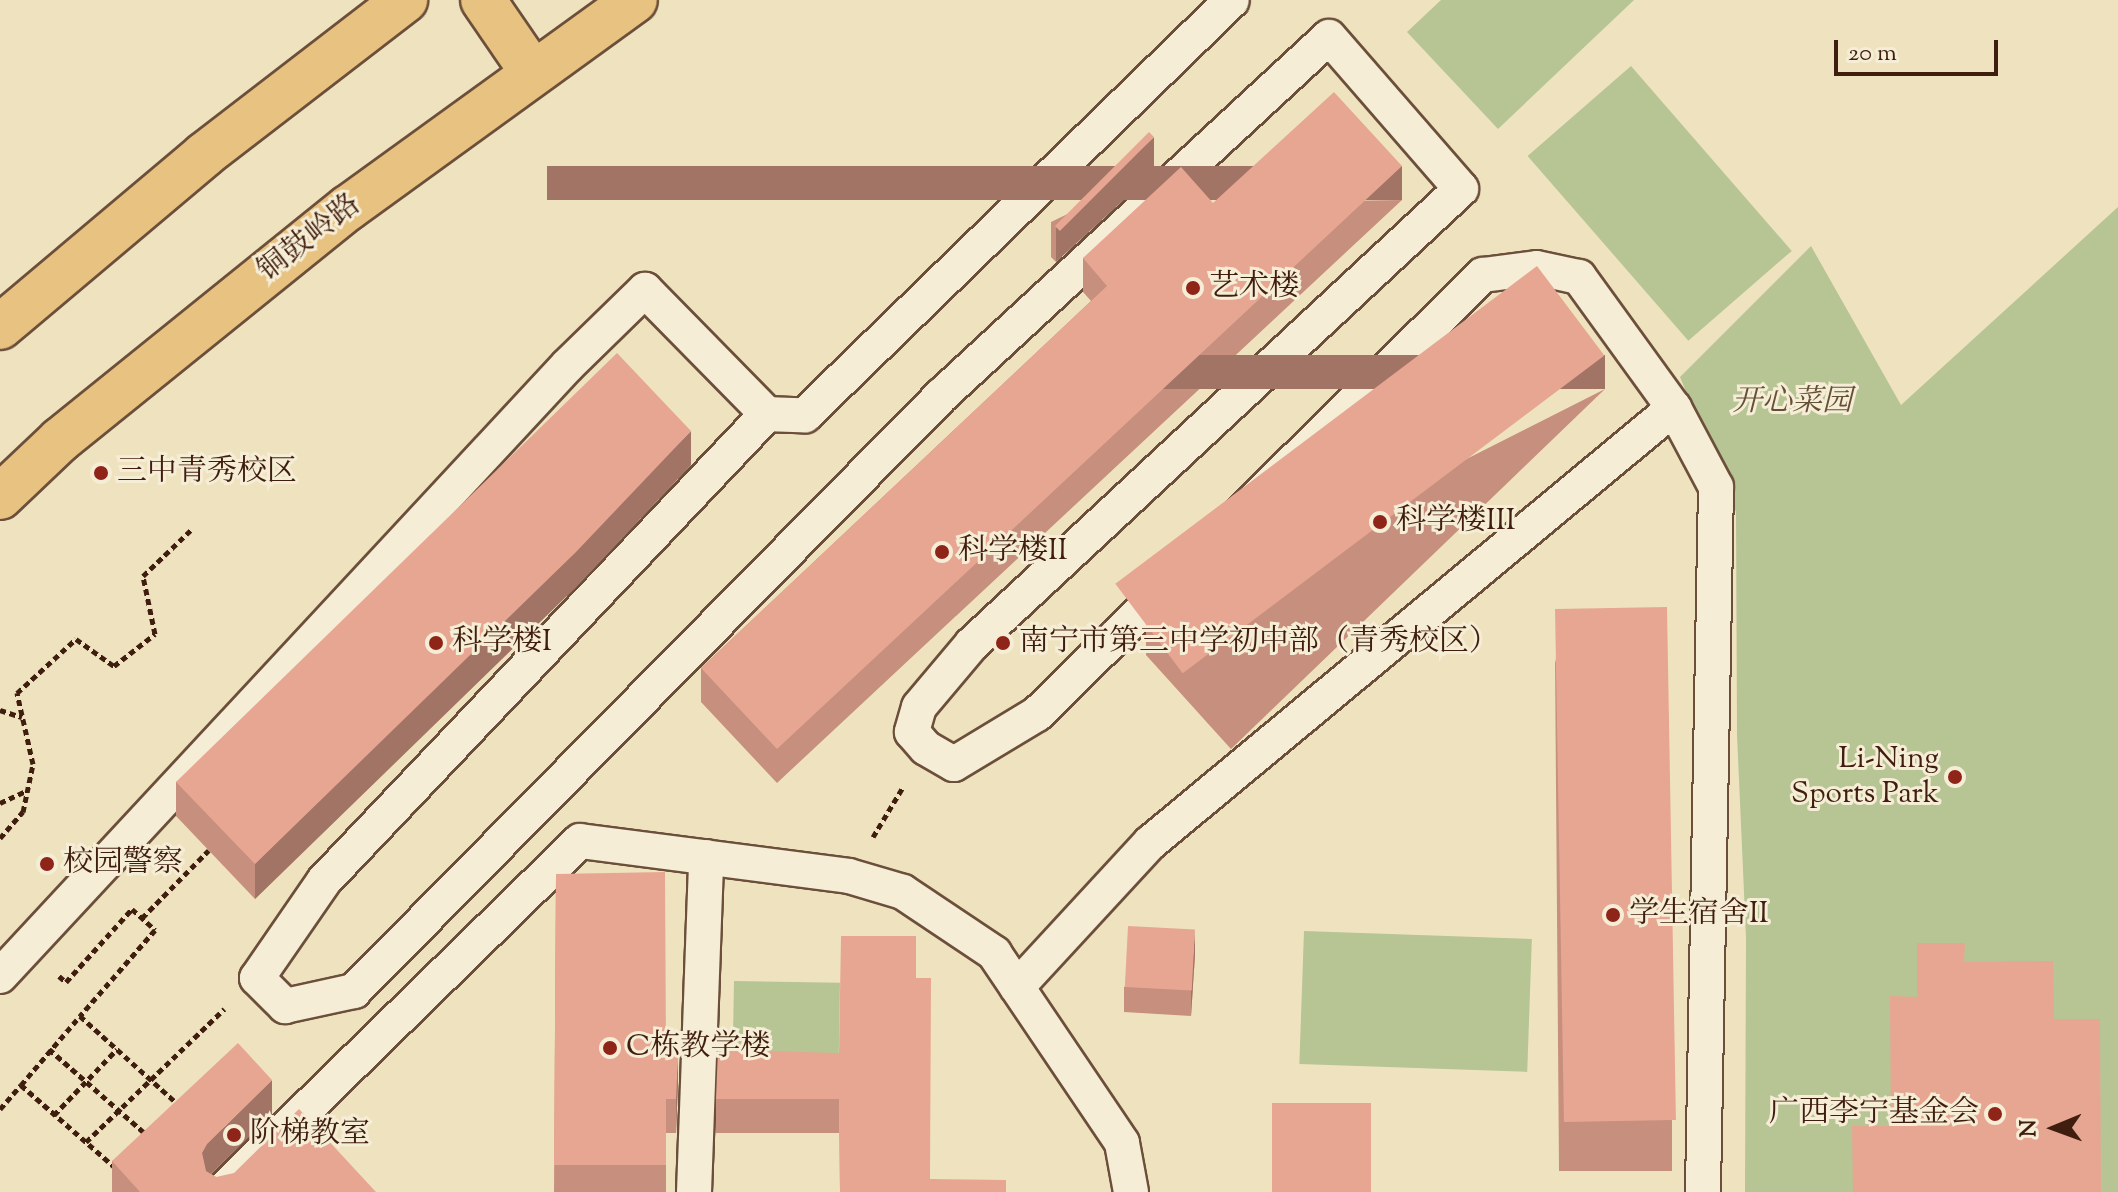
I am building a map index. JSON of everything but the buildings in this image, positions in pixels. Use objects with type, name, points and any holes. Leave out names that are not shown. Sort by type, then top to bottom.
[{"type":"main road","points":[[0,327],[204,155],[405,0]]},
{"type":"main road","points":[[483,0],[533,73]]},
{"type":"main road","name":"铜鼓岭路","points":[[0,497],[60,440],[348,208],[635,0]]},
{"type":"lane","points":[[0,976],[567,366],[645,290],[767,414],[805,415],[1232,0]]},
{"type":"lane","points":[[767,414],[324,881],[257,978],[285,1006],[354,991],[942,395],[1329,37],[1461,189],[972,644],[919,707],[912,732],[926,748],[954,764],[1037,714],[1483,275],[1537,268],[1579,277],[1674,408],[1716,487],[1703,1192]]},
{"type":"lane","points":[[1017,987],[1150,843],[1674,408]]},
{"type":"lane","points":[[221,1192],[580,841],[849,876],[916,901],[994,953],[1122,1143],[1131,1192]]},
{"type":"lane","points":[[694,1192],[706,857]]},
{"type":"path","points":[[0,838],[23,812],[33,764],[17,693],[76,639],[114,666],[155,634],[143,576],[191,530]]},
{"type":"path","points":[[0,710],[23,718]]},
{"type":"path","points":[[849,876],[926,748]]},
{"type":"path","points":[[0,803],[28,790]]},
{"type":"path","points":[[142,918],[209,850]]},
{"type":"path","points":[[0,1109],[155,930],[132,909],[66,982],[29,948]]},
{"type":"path","points":[[86,1142],[257,978]]},
{"type":"path","points":[[80,1016],[186,1111]]},
{"type":"path","points":[[49,1049],[156,1143]]},
{"type":"path","points":[[54,1115],[117,1049]]},
{"type":"path","points":[[21,1085],[124,1175]]},
{"type":"green space","points":[[1441,0],[1634,0],[1498,129],[1407,32]]},
{"type":"green space","points":[[1631,66],[1792,251],[1688,341],[1528,156]]},
{"type":"green space","name":"Li-Ning Sports Park","points":[[2118,207],[2118,1192],[1745,1192],[1746,938],[1737,734],[1736,512],[1680,377],[1811,246],[1901,405]]},
{"type":"green space","points":[[1304,931],[1532,939],[1527,1072],[1299,1064]]},
{"type":"green space","points":[[734,981],[840,983],[838,1086],[732,1084]]},
{"type":"place","name":"艺术楼","points":[[1193,288]]},
{"type":"place","name":"三中青秀校区","points":[[101,473]]},
{"type":"place","name":"科学楼III","points":[[1380,522]]},
{"type":"place","name":"科学楼II","points":[[942,552]]},
{"type":"place","name":"科学楼I","points":[[436,643]]},
{"type":"place","name":"南宁市第三中学初中部（青秀校区）","points":[[1003,643]]},
{"type":"place","name":"Li-Ning Sports Park","points":[[1955,777]]},
{"type":"place","name":"校园警察","points":[[47,864]]},
{"type":"place","name":"学生宿舍II","points":[[1613,915]]},
{"type":"place","name":"C栋教学楼","points":[[610,1048]]},
{"type":"place","name":"广西李宁基金会","points":[[1995,1114]]},
{"type":"place","name":"阶梯教室","points":[[234,1135]]},
{"type":"park label","name":"开心菜园","points":[[1792,403]]}]
